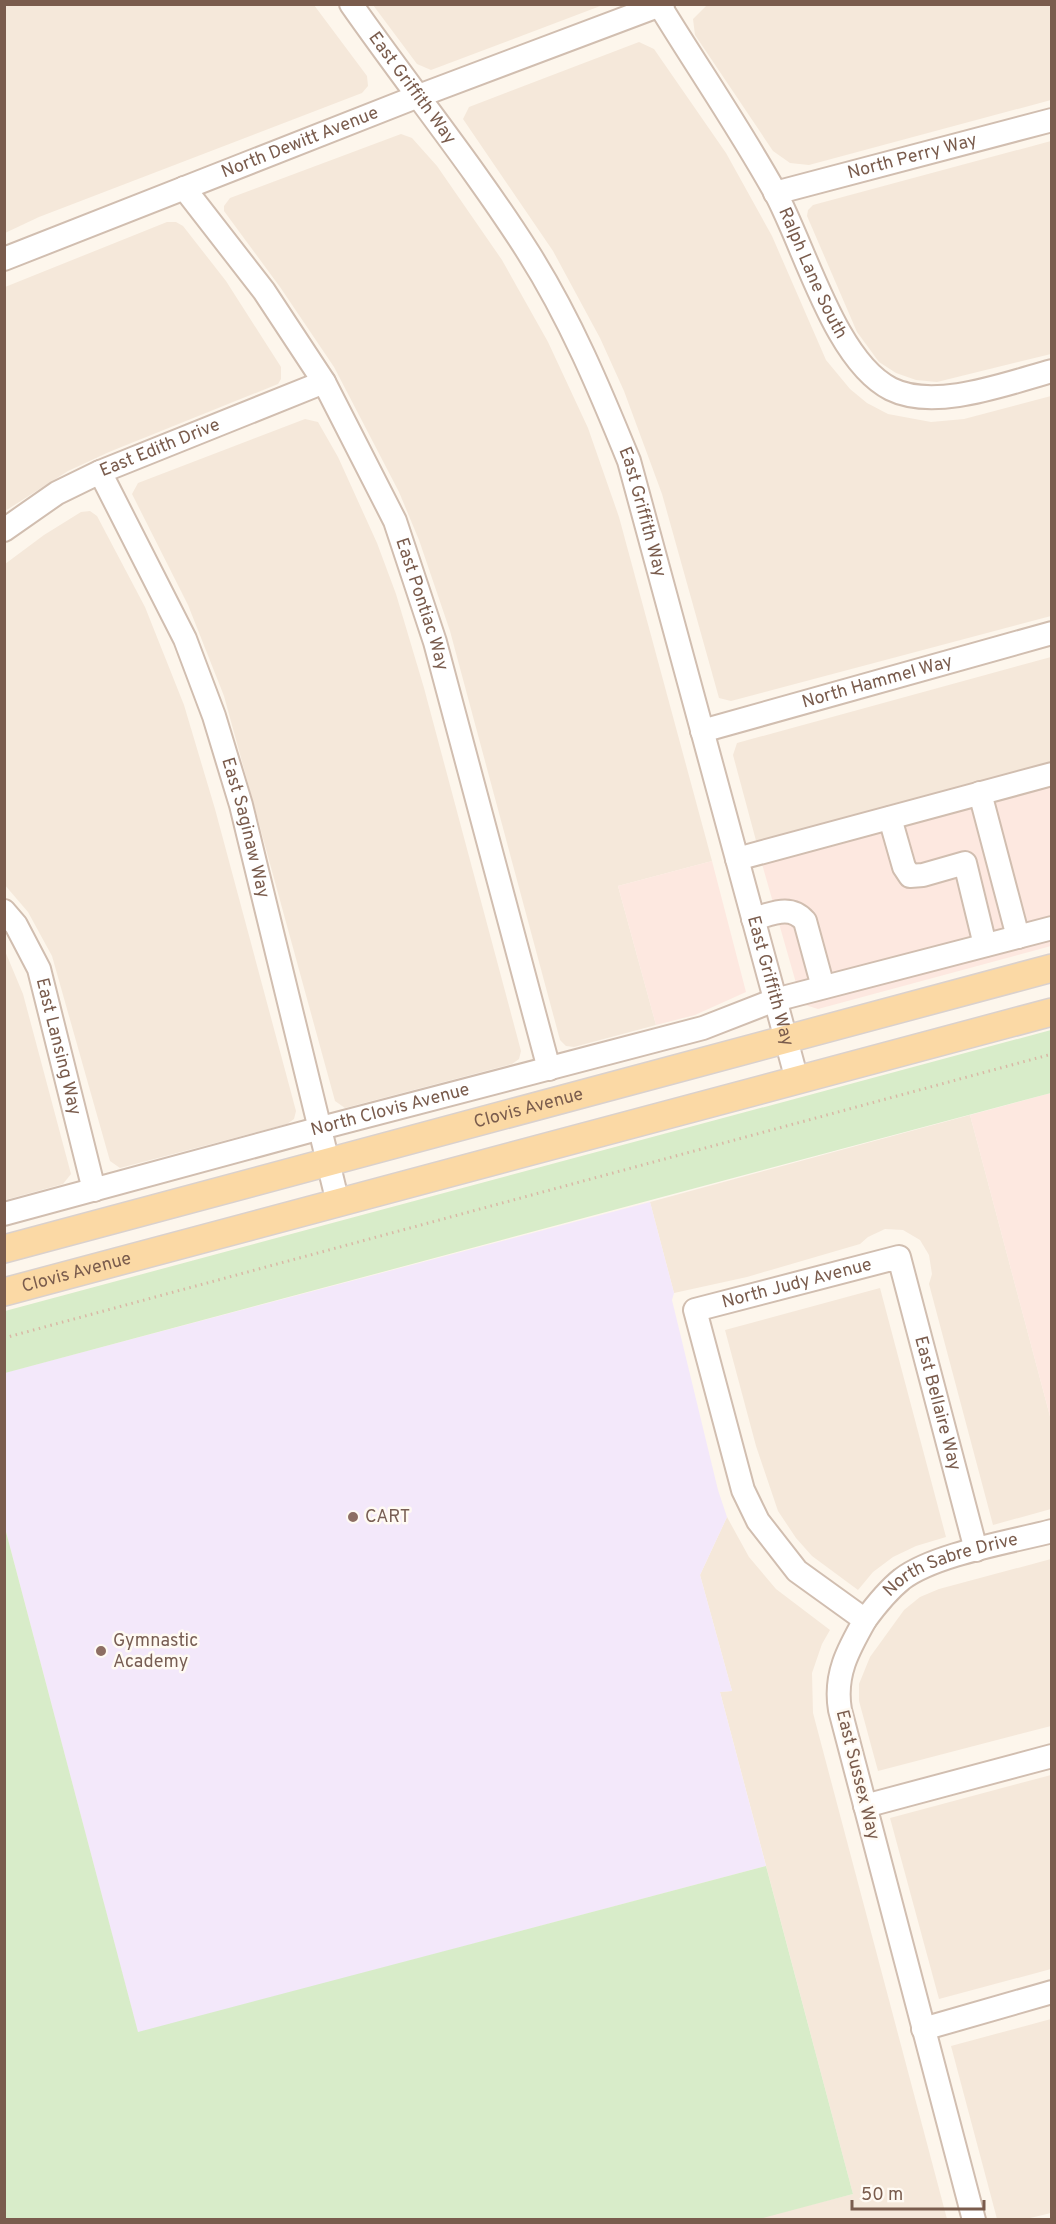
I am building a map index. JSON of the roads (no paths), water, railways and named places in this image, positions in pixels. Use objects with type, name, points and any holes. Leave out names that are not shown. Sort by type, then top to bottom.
[{"type":"main road","name":"Clovis Avenue","points":[[4,1249],[1052,968]]},
{"type":"main road","name":"Clovis Avenue","points":[[4,1292],[1052,1012]]},
{"type":"street","name":"East Griffith Way","points":[[351,4],[529,253],[596,380],[629,461],[796,1080]]},
{"type":"street","name":"North Dewitt Avenue","points":[[4,259],[416,97],[662,5]]},
{"type":"street","name":"Ralph Lane South","points":[[662,5],[776,193],[843,340],[870,375],[893,390],[917,395],[945,396],[977,391],[1052,371]]},
{"type":"street","name":"North Perry Way","points":[[776,193],[1052,120]]},
{"type":"street","name":"East Pontiac Way","points":[[184,188],[264,291],[324,382],[375,477],[395,521],[416,579],[549,1069]]},
{"type":"street","name":"East Edith Drive","points":[[4,530],[57,493],[100,472],[324,382]]},
{"type":"street","name":"East Saginaw Way","points":[[100,472],[185,639],[214,716],[241,805],[338,1203]]},
{"type":"street","name":"North Hammel Way","points":[[702,731],[1052,633]]},
{"type":"street","points":[[737,858],[1052,774]]},
{"type":"street","points":[[980,793],[1018,937]]},
{"type":"street","points":[[890,818],[904,867],[910,876],[923,875],[965,863]]},
{"type":"street","points":[[985,945],[965,863],[971,850],[992,840]]},
{"type":"street","points":[[753,919],[787,910],[797,912],[805,921],[823,987]]},
{"type":"street","name":"East Lansing Way","points":[[4,911],[16,925],[39,969],[94,1190]]},
{"type":"street","name":"North Clovis Avenue","points":[[4,1214],[703,1028],[775,1000],[1052,928]]},
{"type":"street","name":"North Judy Avenue","points":[[865,1620],[798,1571],[758,1521],[743,1490],[695,1311],[899,1257]]},
{"type":"street","name":"East Bellaire Way","points":[[899,1257],[976,1550]]},
{"type":"street","name":"North Sabre Drive","points":[[865,1620],[882,1596],[904,1578],[925,1566],[976,1550],[1052,1531]]},
{"type":"street","name":"East Sussex Way","points":[[865,1620],[846,1654],[839,1674],[837,1695],[974,2220]]},
{"type":"street","points":[[865,1806],[1052,1756]]},
{"type":"street","points":[[924,2029],[1052,1992]]},
{"type":"place","name":"CART","points":[[353,1517]]},
{"type":"place","name":"Gymnastic Academy","points":[[101,1651]]}]
